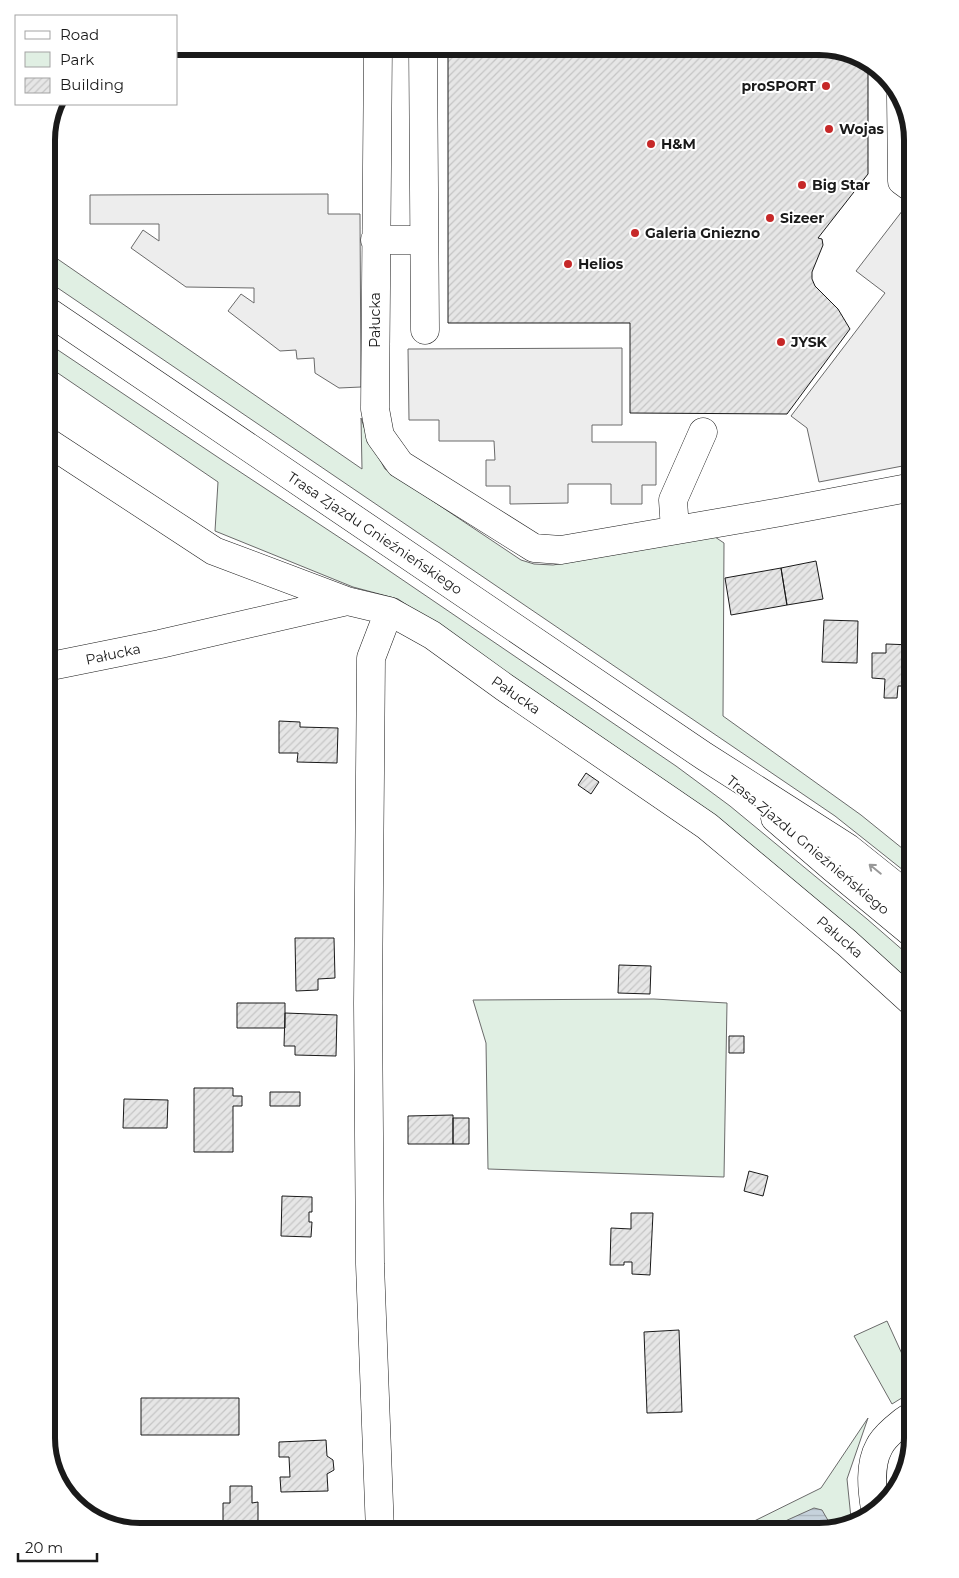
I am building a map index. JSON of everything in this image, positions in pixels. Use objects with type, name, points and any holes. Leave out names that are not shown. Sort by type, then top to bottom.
[{"type":"street","name":"Pałucka","points":[[378,55],[375,409],[380,436],[400,464],[534,548],[560,550],[904,489]]},
{"type":"street","points":[[423,55],[425,330]]},
{"type":"street","points":[[901,121],[902,181],[904,183]]},
{"type":"street","points":[[375,240],[424,240]]},
{"type":"street","name":"Trasa Zjazdu Gnieźnieńskiego","points":[[55,316],[704,756],[848,848],[904,893]]},
{"type":"street","points":[[675,530],[673,500],[703,432]]},
{"type":"street","points":[[55,447],[214,551],[347,601]]},
{"type":"street","name":"Pałucka","points":[[55,665],[160,644],[347,601],[389,611],[432,635],[504,688],[707,826],[848,943],[904,995]]},
{"type":"street","points":[[380,1523],[370,1254],[368,993],[371,658],[389,611]]},
{"type":"street","name":"Trasa Zjazdu Gnieźnieńskiego","points":[[704,756],[833,868],[904,927]]},
{"type":"street","points":[[874,1503],[872,1487],[873,1468],[879,1446],[904,1420]]},
{"type":"green space","points":[[55,257],[362,469],[361,418],[367,436],[385,469],[521,560],[534,564],[553,565],[715,537],[724,543],[723,716],[861,815],[904,850],[904,871],[835,816],[55,286]]},
{"type":"green space","points":[[55,348],[366,555],[676,766],[730,806],[904,951],[904,979],[665,781],[398,599],[353,587],[215,531],[218,482],[55,371]]},
{"type":"green space","points":[[654,999],[727,1003],[724,1177],[488,1169],[486,1043],[473,1000]]},
{"type":"green space","points":[[887,1321],[904,1358],[904,1397],[892,1404],[854,1336]]},
{"type":"green space","points":[[868,1418],[847,1479],[851,1516],[841,1520],[819,1523],[750,1523],[821,1488]]},
{"type":"shaded area","points":[[328,194],[328,214],[360,214],[361,387],[339,388],[315,373],[314,358],[297,359],[296,350],[280,351],[228,311],[241,294],[254,303],[254,288],[186,287],[131,248],[143,230],[159,241],[159,224],[90,224],[90,195]]},
{"type":"shaded area","points":[[904,209],[904,466],[819,482],[807,428],[791,416],[885,293],[856,271]]},
{"type":"shaded area","points":[[622,348],[622,425],[592,425],[592,442],[656,442],[656,485],[642,485],[642,504],[611,504],[611,484],[568,484],[568,503],[510,504],[510,486],[486,486],[486,460],[495,460],[494,441],[439,441],[439,420],[409,420],[408,349]]},
{"type":"shaded area","points":[[814,1508],[822,1510],[829,1522],[819,1523],[781,1523]]},
{"type":"building","name":"Galeria Gniezno","points":[[448,55],[825,55],[846,60],[868,71],[868,174],[818,238],[822,239],[823,245],[812,272],[815,286],[838,309],[850,329],[787,414],[630,413],[630,323],[448,323]]},
{"type":"building","points":[[816,561],[823,599],[787,605],[781,568]]},
{"type":"building","points":[[781,568],[787,605],[731,615],[725,578]]},
{"type":"building","points":[[824,620],[858,621],[857,663],[822,662]]},
{"type":"building","points":[[886,644],[904,645],[904,686],[898,686],[897,698],[884,698],[885,679],[872,678],[872,653],[886,653]]},
{"type":"building","points":[[279,721],[300,722],[300,727],[338,728],[337,763],[297,762],[298,753],[279,753]]},
{"type":"building","points":[[586,773],[599,782],[591,794],[578,785]]},
{"type":"building","points":[[295,938],[334,938],[335,978],[318,979],[318,990],[296,991]]},
{"type":"building","points":[[619,965],[651,966],[650,994],[618,993]]},
{"type":"building","points":[[237,1003],[285,1003],[285,1028],[237,1028]]},
{"type":"building","points":[[285,1013],[337,1015],[336,1056],[295,1055],[295,1046],[284,1046]]},
{"type":"building","points":[[729,1036],[744,1036],[744,1053],[729,1053]]},
{"type":"building","points":[[194,1088],[233,1088],[233,1096],[242,1096],[242,1106],[233,1106],[233,1152],[194,1152]]},
{"type":"building","points":[[270,1092],[300,1092],[300,1106],[270,1106]]},
{"type":"building","points":[[124,1099],[168,1100],[167,1128],[123,1128]]},
{"type":"building","points":[[453,1115],[453,1144],[408,1144],[408,1116]]},
{"type":"building","points":[[453,1118],[469,1118],[469,1144],[453,1144]]},
{"type":"building","points":[[749,1171],[768,1176],[763,1196],[744,1191]]},
{"type":"building","points":[[282,1196],[312,1197],[312,1212],[309,1212],[309,1222],[312,1222],[311,1237],[281,1236]]},
{"type":"building","points":[[631,1213],[653,1213],[650,1275],[632,1274],[632,1262],[624,1262],[624,1265],[610,1265],[611,1228],[631,1229]]},
{"type":"building","points":[[679,1330],[682,1412],[647,1413],[644,1332]]},
{"type":"building","points":[[141,1398],[239,1398],[239,1435],[141,1435]]},
{"type":"building","points":[[326,1440],[327,1456],[333,1460],[334,1470],[327,1474],[328,1491],[281,1492],[280,1477],[290,1477],[289,1457],[279,1457],[279,1442]]},
{"type":"building","points":[[230,1486],[252,1486],[252,1503],[258,1502],[258,1522],[223,1522],[223,1503],[230,1503]]},
{"type":"place","name":"proSPORT","points":[[826,86]]},
{"type":"place","name":"Wojas","points":[[829,129]]},
{"type":"place","name":"H&M","points":[[651,144]]},
{"type":"place","name":"Big Star","points":[[802,185]]},
{"type":"place","name":"Sizeer","points":[[770,218]]},
{"type":"place","name":"Galeria Gniezno","points":[[635,233]]},
{"type":"place","name":"Helios","points":[[568,264]]},
{"type":"place","name":"JYSK","points":[[781,342]]}]
